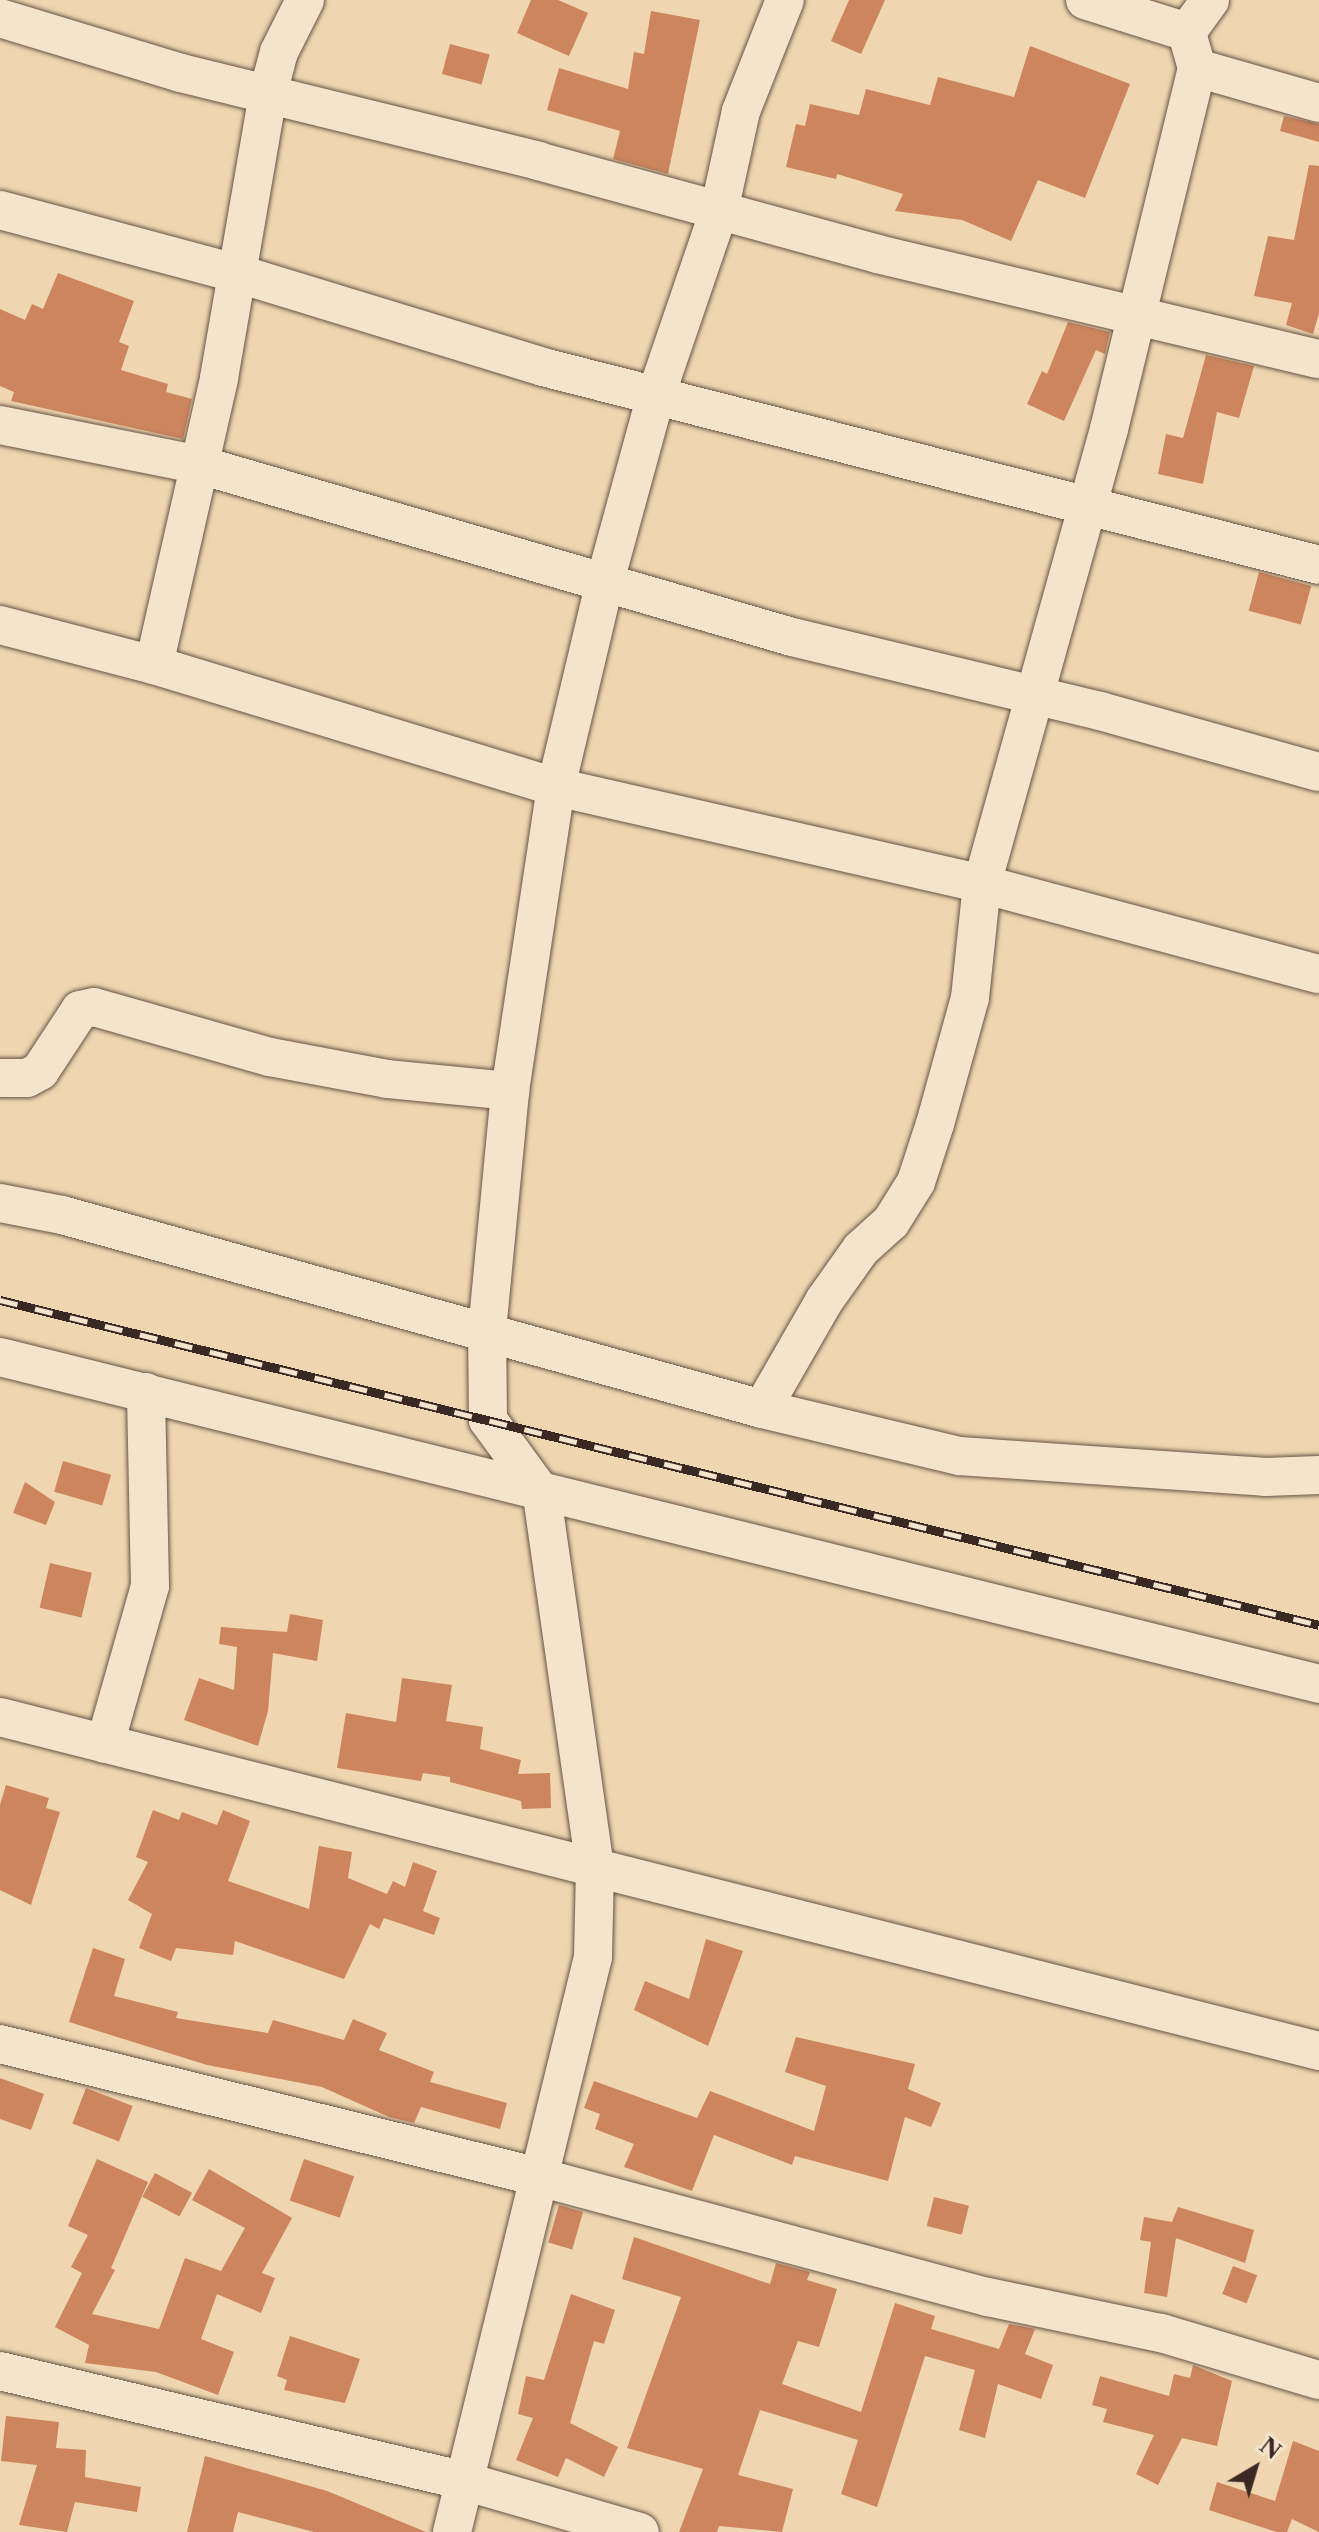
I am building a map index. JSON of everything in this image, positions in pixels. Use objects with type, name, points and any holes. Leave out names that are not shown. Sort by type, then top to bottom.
[{"type":"street","points":[[154,665],[200,465],[239,274],[268,93],[279,52],[305,0]]},
{"type":"street","points":[[452,2532],[593,1957],[595,1868],[542,1494],[488,1420],[487,1331],[510,1091],[556,787],[604,585],[656,395],[719,211],[741,111],[785,0]]},
{"type":"street","points":[[1085,0],[1187,32]]},
{"type":"street","points":[[1187,32],[1210,0]]},
{"type":"street","points":[[0,18],[181,73],[719,211],[1319,359]]},
{"type":"street","points":[[762,1409],[824,1301],[861,1249],[891,1222],[916,1182],[970,998],[982,884],[1087,509],[1197,68],[1187,32]]},
{"type":"street","points":[[1197,68],[1319,103]]},
{"type":"street","points":[[0,210],[239,274],[543,367],[1087,509],[1319,565]]},
{"type":"street","points":[[0,425],[200,465],[604,585],[1319,772]]},
{"type":"street","points":[[0,625],[154,665],[556,787],[982,884],[1319,974]]},
{"type":"street","points":[[0,1078],[27,1078],[40,1071],[74,1018],[94,1007],[270,1057],[387,1079],[510,1091]]},
{"type":"street","points":[[0,1203],[487,1331],[762,1409],[959,1456],[1266,1477],[1319,1475]]},
{"type":"street","points":[[0,1357],[542,1494],[1319,1684]]},
{"type":"street","points":[[105,1744],[150,1586],[146,1392]]},
{"type":"street","points":[[0,1717],[1319,2051]]},
{"type":"street","points":[[0,2044],[539,2177],[988,2297],[1161,2333],[1319,2380]]},
{"type":"street","points":[[0,2371],[464,2481],[640,2532]]},
{"type":"building","points":[[531,0],[558,0],[588,13],[569,56],[517,33]]},
{"type":"building","points":[[849,0],[885,0],[861,54],[831,41]]},
{"type":"building","points":[[651,11],[700,20],[668,174],[613,159],[620,131],[547,110],[559,68],[628,89],[634,52],[644,54]]},
{"type":"building","points":[[450,44],[490,55],[482,85],[442,74]]},
{"type":"building","points":[[1030,46],[1130,84],[1085,198],[1038,180],[1011,241],[962,220],[895,211],[903,194],[837,174],[836,179],[786,167],[796,124],[805,126],[810,104],[859,115],[866,89],[930,105],[938,77],[1014,97]]},
{"type":"building","points":[[1284,116],[1319,124],[1319,142],[1280,131]]},
{"type":"building","points":[[1309,165],[1319,166],[1319,313],[1313,334],[1286,325],[1292,303],[1254,296],[1268,236],[1294,240]]},
{"type":"building","points":[[58,273],[134,301],[119,342],[129,346],[121,370],[168,384],[166,392],[192,399],[183,439],[11,401],[14,392],[0,386],[0,309],[25,320],[32,304],[43,309]]},
{"type":"building","points":[[1068,322],[1110,332],[1105,354],[1096,350],[1064,421],[1027,404],[1042,371],[1047,374]]},
{"type":"building","points":[[1206,355],[1254,366],[1239,418],[1217,412],[1203,484],[1158,474],[1166,434],[1183,438]]},
{"type":"building","points":[[1259,572],[1311,586],[1301,625],[1249,611]]},
{"type":"building","points":[[63,1461],[111,1475],[102,1506],[54,1492]]},
{"type":"building","points":[[25,1482],[55,1502],[46,1525],[13,1513]]},
{"type":"building","points":[[50,1563],[92,1573],[82,1617],[40,1608]]},
{"type":"building","points":[[290,1614],[323,1620],[317,1661],[273,1653],[268,1711],[258,1746],[184,1720],[199,1678],[234,1690],[237,1647],[219,1644],[221,1627],[287,1632]]},
{"type":"building","points":[[402,1678],[452,1685],[446,1721],[483,1727],[480,1749],[521,1760],[518,1774],[550,1773],[551,1808],[522,1809],[521,1801],[450,1782],[450,1777],[423,1773],[421,1781],[337,1768],[346,1713],[396,1722]]},
{"type":"building","points":[[6,1785],[49,1798],[46,1808],[60,1812],[31,1905],[0,1890],[0,1805]]},
{"type":"building","points":[[153,1810],[179,1820],[182,1812],[217,1825],[223,1810],[250,1821],[228,1881],[309,1909],[319,1846],[352,1852],[348,1878],[387,1894],[393,1881],[405,1887],[413,1862],[437,1871],[423,1911],[440,1918],[434,1935],[384,1918],[379,1929],[370,1924],[344,1979],[235,1941],[233,1955],[176,1948],[171,1961],[139,1948],[152,1914],[128,1900],[148,1862],[136,1857]]},
{"type":"building","points":[[706,1939],[743,1951],[708,2046],[634,2010],[645,1981],[689,1999]]},
{"type":"building","points":[[93,1948],[125,1959],[114,1996],[178,2012],[176,2018],[268,2033],[273,2020],[344,2040],[353,2019],[387,2033],[379,2050],[434,2072],[430,2082],[507,2103],[500,2129],[421,2107],[414,2123],[389,2117],[322,2087],[207,2065],[69,2022]]},
{"type":"building","points":[[796,2037],[915,2064],[908,2089],[941,2103],[931,2127],[905,2117],[888,2181],[795,2156],[792,2165],[714,2135],[692,2191],[624,2167],[634,2144],[595,2129],[600,2114],[584,2108],[594,2081],[697,2118],[710,2091],[814,2131],[826,2086],[785,2072]]},
{"type":"building","points":[[0,2078],[44,2094],[31,2130],[0,2119]]},
{"type":"building","points":[[86,2088],[133,2106],[119,2141],[72,2123]]},
{"type":"building","points":[[97,2159],[148,2182],[111,2268],[115,2270],[92,2314],[159,2329],[185,2258],[221,2271],[245,2228],[192,2200],[209,2169],[292,2218],[262,2273],[275,2278],[261,2313],[217,2294],[201,2339],[234,2352],[218,2395],[156,2372],[85,2363],[89,2345],[55,2327],[82,2273],[71,2267],[88,2235],[68,2226]]},
{"type":"building","points":[[304,2159],[354,2176],[340,2218],[290,2201]]},
{"type":"building","points":[[155,2173],[192,2193],[179,2217],[142,2197]]},
{"type":"building","points":[[934,2197],[969,2206],[962,2235],[927,2226]]},
{"type":"building","points":[[559,2205],[583,2212],[572,2249],[548,2242]]},
{"type":"building","points":[[1178,2207],[1254,2230],[1245,2263],[1176,2238],[1167,2297],[1144,2293],[1151,2242],[1140,2240],[1144,2217],[1172,2222]]},
{"type":"building","points":[[634,2237],[770,2284],[776,2263],[810,2272],[807,2280],[837,2289],[819,2347],[798,2341],[782,2384],[861,2412],[895,2303],[935,2316],[931,2329],[999,2349],[1009,2324],[1035,2329],[1025,2354],[1053,2365],[1041,2399],[998,2384],[985,2438],[959,2430],[975,2370],[925,2356],[877,2507],[841,2494],[858,2440],[760,2410],[738,2475],[793,2489],[782,2532],[719,2526],[717,2532],[679,2532],[703,2469],[627,2448],[681,2297],[622,2279]]},
{"type":"building","points":[[1233,2266],[1257,2275],[1247,2303],[1222,2294]]},
{"type":"building","points":[[571,2294],[615,2310],[604,2344],[594,2341],[570,2423],[618,2447],[604,2477],[566,2458],[558,2477],[516,2460],[533,2418],[518,2414],[526,2376],[544,2380]]},
{"type":"building","points":[[290,2336],[360,2359],[345,2403],[284,2390],[287,2380],[277,2376]]},
{"type":"building","points":[[1193,2365],[1232,2381],[1217,2446],[1182,2438],[1158,2485],[1136,2474],[1154,2435],[1103,2422],[1107,2409],[1092,2405],[1100,2376],[1169,2396],[1174,2374],[1190,2378]]},
{"type":"building","points":[[6,2416],[59,2422],[56,2448],[86,2450],[85,2477],[141,2487],[137,2512],[75,2502],[67,2532],[19,2525],[37,2465],[1,2461]]},
{"type":"building","points":[[1293,2441],[1319,2451],[1319,2532],[1292,2519],[1287,2532],[1277,2532],[1209,2510],[1217,2482],[1275,2501]]},
{"type":"building","points":[[205,2456],[327,2491],[426,2532],[314,2532],[238,2512],[233,2532],[187,2532]]},
{"type":"railway","points":[[0,1300],[1319,1625]]}]
